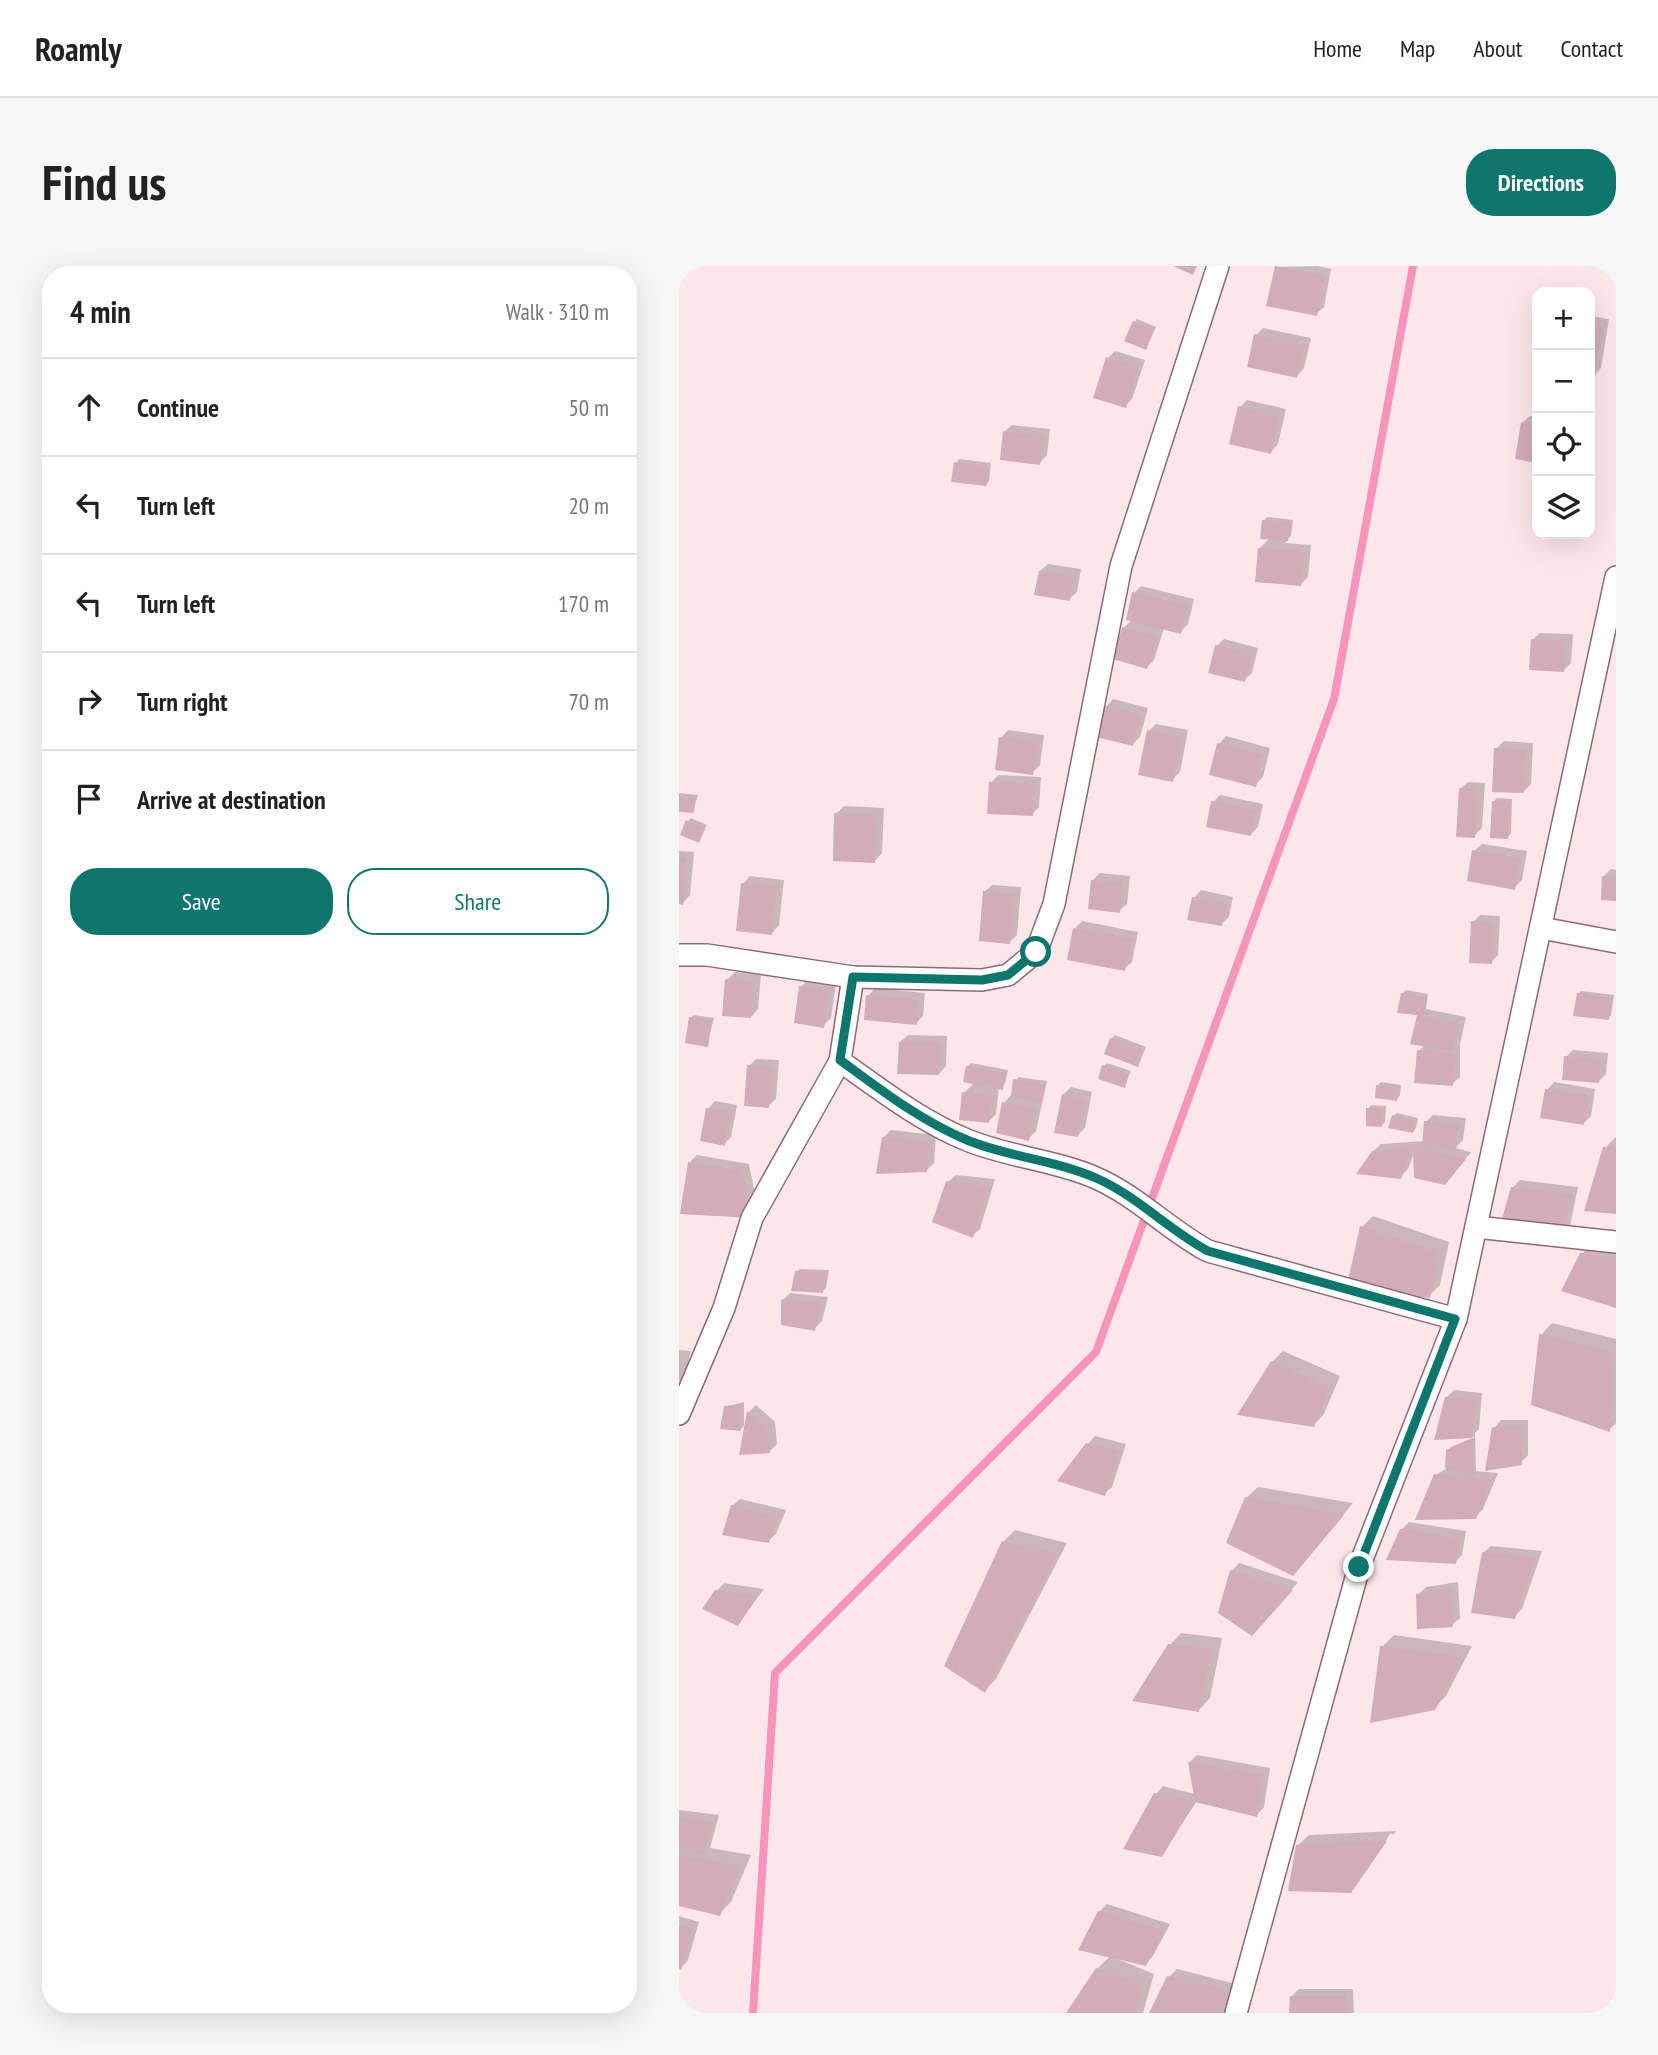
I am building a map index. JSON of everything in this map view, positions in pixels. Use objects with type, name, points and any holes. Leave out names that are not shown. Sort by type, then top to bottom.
[{"type":"street","points":[[679,955],[707,955],[853,977],[982,980],[1008,975],[1036,952],[1054,904],[1121,566],[1219,266]]},
{"type":"street","points":[[1236,2013],[1359,1567],[1455,1319],[1616,577]]},
{"type":"street","points":[[1541,928],[1616,942]]},
{"type":"street","points":[[679,1414],[724,1308],[752,1218],[840,1060],[853,977]]},
{"type":"street","points":[[840,1060],[903,1105],[969,1141],[1061,1166],[1123,1191],[1182,1237],[1208,1251],[1455,1319]]},
{"type":"street","points":[[1476,1227],[1616,1242]]},
{"type":"building","points":[[1173,266],[1197,266],[1193,275]]},
{"type":"building","points":[[1275,266],[1325,276],[1317,316],[1266,306]]},
{"type":"building","points":[[1133,321],[1154,331],[1146,350],[1124,341]]},
{"type":"building","points":[[1595,325],[1603,326],[1595,372]]},
{"type":"building","points":[[1254,334],[1305,346],[1297,378],[1247,367]]},
{"type":"building","points":[[1106,357],[1139,367],[1126,408],[1093,398]]},
{"type":"building","points":[[1238,406],[1280,416],[1271,454],[1229,444]]},
{"type":"building","points":[[1521,422],[1532,424],[1532,462],[1515,459]]},
{"type":"building","points":[[1003,431],[1043,436],[1040,465],[1000,460]]},
{"type":"building","points":[[954,462],[989,466],[986,486],[951,482]]},
{"type":"building","points":[[1262,520],[1290,522],[1288,541],[1260,539]]},
{"type":"building","points":[[1258,548],[1305,552],[1301,586],[1255,582]]},
{"type":"building","points":[[1039,571],[1074,576],[1070,601],[1034,595]]},
{"type":"building","points":[[1132,592],[1188,606],[1181,634],[1126,620]]},
{"type":"building","points":[[1122,627],[1157,637],[1147,669],[1113,659]]},
{"type":"building","points":[[1531,639],[1566,641],[1564,672],[1529,670]]},
{"type":"building","points":[[1215,645],[1252,655],[1245,682],[1208,673]]},
{"type":"building","points":[[1104,706],[1141,715],[1133,746],[1096,737]]},
{"type":"building","points":[[1147,730],[1182,737],[1173,782],[1138,775]]},
{"type":"building","points":[[999,737],[1038,742],[1033,775],[995,770]]},
{"type":"building","points":[[1217,743],[1264,755],[1256,787],[1209,775]]},
{"type":"building","points":[[1494,748],[1527,750],[1524,793],[1492,792]]},
{"type":"building","points":[[989,782],[1034,784],[1033,816],[987,814]]},
{"type":"building","points":[[1459,788],[1478,789],[1475,838],[1456,837]]},
{"type":"building","points":[[679,796],[695,797],[694,813],[679,812]]},
{"type":"building","points":[[1211,801],[1257,811],[1251,836],[1206,827]]},
{"type":"building","points":[[1492,801],[1510,801],[1508,839],[1490,838]]},
{"type":"building","points":[[834,813],[878,815],[875,863],[833,861]]},
{"type":"building","points":[[686,820],[705,829],[699,843],[680,835]]},
{"type":"building","points":[[1472,850],[1520,858],[1515,890],[1467,881]]},
{"type":"building","points":[[679,858],[687,859],[683,905],[679,904]]},
{"type":"building","points":[[1602,876],[1616,877],[1616,901],[1601,900]]},
{"type":"building","points":[[1091,880],[1123,883],[1120,913],[1088,909]]},
{"type":"building","points":[[741,883],[777,886],[772,935],[736,931]]},
{"type":"building","points":[[983,891],[1014,894],[1010,944],[979,941]]},
{"type":"building","points":[[1192,897],[1227,904],[1222,926],[1187,920]]},
{"type":"building","points":[[1471,921],[1493,923],[1492,964],[1469,963]]},
{"type":"building","points":[[1073,928],[1132,939],[1125,971],[1067,960]]},
{"type":"building","points":[[725,979],[755,982],[751,1018],[722,1016]]},
{"type":"building","points":[[799,986],[829,990],[824,1028],[794,1023]]},
{"type":"building","points":[[1401,993],[1426,997],[1423,1017],[1459,1024],[1453,1052],[1410,1044],[1417,1015],[1397,1013]]},
{"type":"building","points":[[1577,993],[1612,998],[1609,1020],[1573,1016]]},
{"type":"building","points":[[866,995],[919,1000],[917,1025],[864,1020]]},
{"type":"building","points":[[689,1017],[712,1021],[708,1047],[685,1043]]},
{"type":"building","points":[[1110,1038],[1144,1050],[1138,1067],[1104,1054]]},
{"type":"building","points":[[899,1042],[941,1043],[939,1075],[897,1074]]},
{"type":"building","points":[[1417,1050],[1456,1053],[1453,1086],[1414,1083]]},
{"type":"building","points":[[1564,1056],[1601,1060],[1599,1083],[1562,1080]]},
{"type":"building","points":[[747,1065],[772,1067],[769,1108],[744,1106]]},
{"type":"building","points":[[1102,1065],[1129,1074],[1125,1088],[1098,1079]]},
{"type":"building","points":[[966,1066],[1006,1073],[1003,1090],[963,1082]]},
{"type":"building","points":[[1013,1079],[1045,1084],[1042,1102],[1011,1097]]},
{"type":"building","points":[[1376,1085],[1399,1087],[1397,1101],[1375,1098]]},
{"type":"building","points":[[1545,1089],[1589,1096],[1584,1125],[1540,1118]]},
{"type":"building","points":[[962,1092],[992,1096],[989,1123],[959,1120]]},
{"type":"building","points":[[1062,1094],[1085,1099],[1078,1137],[1054,1133]]},
{"type":"building","points":[[1002,1102],[1036,1109],[1029,1141],[996,1133]]},
{"type":"building","points":[[706,1108],[730,1112],[725,1146],[700,1141]]},
{"type":"building","points":[[1366,1108],[1383,1108],[1382,1127],[1366,1126]]},
{"type":"building","points":[[1392,1115],[1416,1121],[1413,1133],[1388,1128]]},
{"type":"building","points":[[1424,1121],[1459,1125],[1456,1150],[1422,1146]]},
{"type":"building","points":[[882,1137],[929,1142],[927,1172],[876,1174]]},
{"type":"building","points":[[1413,1147],[1466,1159],[1445,1185],[1414,1178]]},
{"type":"building","points":[[1413,1147],[1401,1179],[1356,1174],[1372,1151]]},
{"type":"building","points":[[1603,1147],[1616,1148],[1616,1214],[1584,1211]]},
{"type":"building","points":[[688,1162],[742,1171],[752,1218],[680,1214]]},
{"type":"building","points":[[946,1181],[989,1186],[973,1238],[932,1222]]},
{"type":"building","points":[[1511,1187],[1572,1194],[1563,1235],[1501,1222]]},
{"type":"building","points":[[1360,1226],[1439,1253],[1430,1298],[1346,1290]]},
{"type":"building","points":[[1580,1253],[1616,1257],[1616,1308],[1561,1291]]},
{"type":"building","points":[[795,1271],[827,1273],[823,1293],[791,1291]]},
{"type":"building","points":[[781,1299],[821,1304],[815,1331],[781,1325]]},
{"type":"building","points":[[1539,1334],[1614,1353],[1610,1432],[1531,1405]]},
{"type":"building","points":[[1271,1361],[1330,1388],[1314,1427],[1237,1415]]},
{"type":"building","points":[[1445,1397],[1476,1400],[1472,1438],[1434,1440]]},
{"type":"building","points":[[742,1404],[741,1431],[720,1429],[724,1406]]},
{"type":"building","points":[[747,1411],[768,1430],[770,1453],[739,1455]]},
{"type":"building","points":[[1492,1427],[1522,1427],[1522,1465],[1485,1471]]},
{"type":"building","points":[[1472,1438],[1474,1475],[1445,1468],[1446,1450]]},
{"type":"building","points":[[1086,1443],[1120,1452],[1105,1496],[1057,1481]]},
{"type":"building","points":[[1434,1474],[1492,1480],[1476,1519],[1415,1520]]},
{"type":"building","points":[[1245,1497],[1344,1515],[1293,1576],[1226,1543]]},
{"type":"building","points":[[731,1505],[779,1517],[769,1543],[722,1535]]},
{"type":"building","points":[[1400,1529],[1459,1538],[1456,1564],[1386,1560]]},
{"type":"building","points":[[1002,1541],[1058,1554],[985,1693],[944,1666]]},
{"type":"building","points":[[1482,1552],[1535,1558],[1515,1619],[1471,1613]]},
{"type":"building","points":[[1230,1570],[1293,1590],[1252,1636],[1218,1613]]},
{"type":"building","points":[[1451,1589],[1453,1627],[1417,1629],[1416,1594]]},
{"type":"building","points":[[715,1590],[758,1596],[738,1626],[702,1609]]},
{"type":"building","points":[[1168,1644],[1212,1649],[1199,1712],[1132,1701]]},
{"type":"building","points":[[1380,1646],[1463,1657],[1435,1710],[1370,1723]]},
{"type":"building","points":[[1188,1762],[1263,1775],[1257,1817],[1195,1802]]},
{"type":"building","points":[[1154,1793],[1195,1802],[1162,1857],[1123,1849]]},
{"type":"building","points":[[679,1818],[713,1822],[704,1855],[679,1846]]},
{"type":"building","points":[[1387,1841],[1351,1893],[1288,1891],[1296,1845]]},
{"type":"building","points":[[679,1855],[741,1866],[720,1916],[679,1906]]},
{"type":"building","points":[[1098,1911],[1164,1931],[1146,1966],[1078,1950]]},
{"type":"building","points":[[679,1925],[693,1929],[681,1970],[679,1969]]},
{"type":"building","points":[[1096,1968],[1143,1985],[1136,2013],[1066,2013]]},
{"type":"building","points":[[1167,1976],[1230,1991],[1222,2013],[1149,2013]]},
{"type":"building","points":[[1290,1996],[1346,1996],[1347,2013],[1289,2013]]},
{"type":"waterway","points":[[753,2013],[775,1673],[1096,1352],[1334,699],[1413,266]]},
{"type":"route","points":[[1036,952],[1008,975],[982,980],[853,977],[840,1060],[903,1105],[969,1141],[1061,1166],[1094,1177],[1123,1191],[1182,1237],[1208,1251],[1455,1319],[1359,1567]]}]
